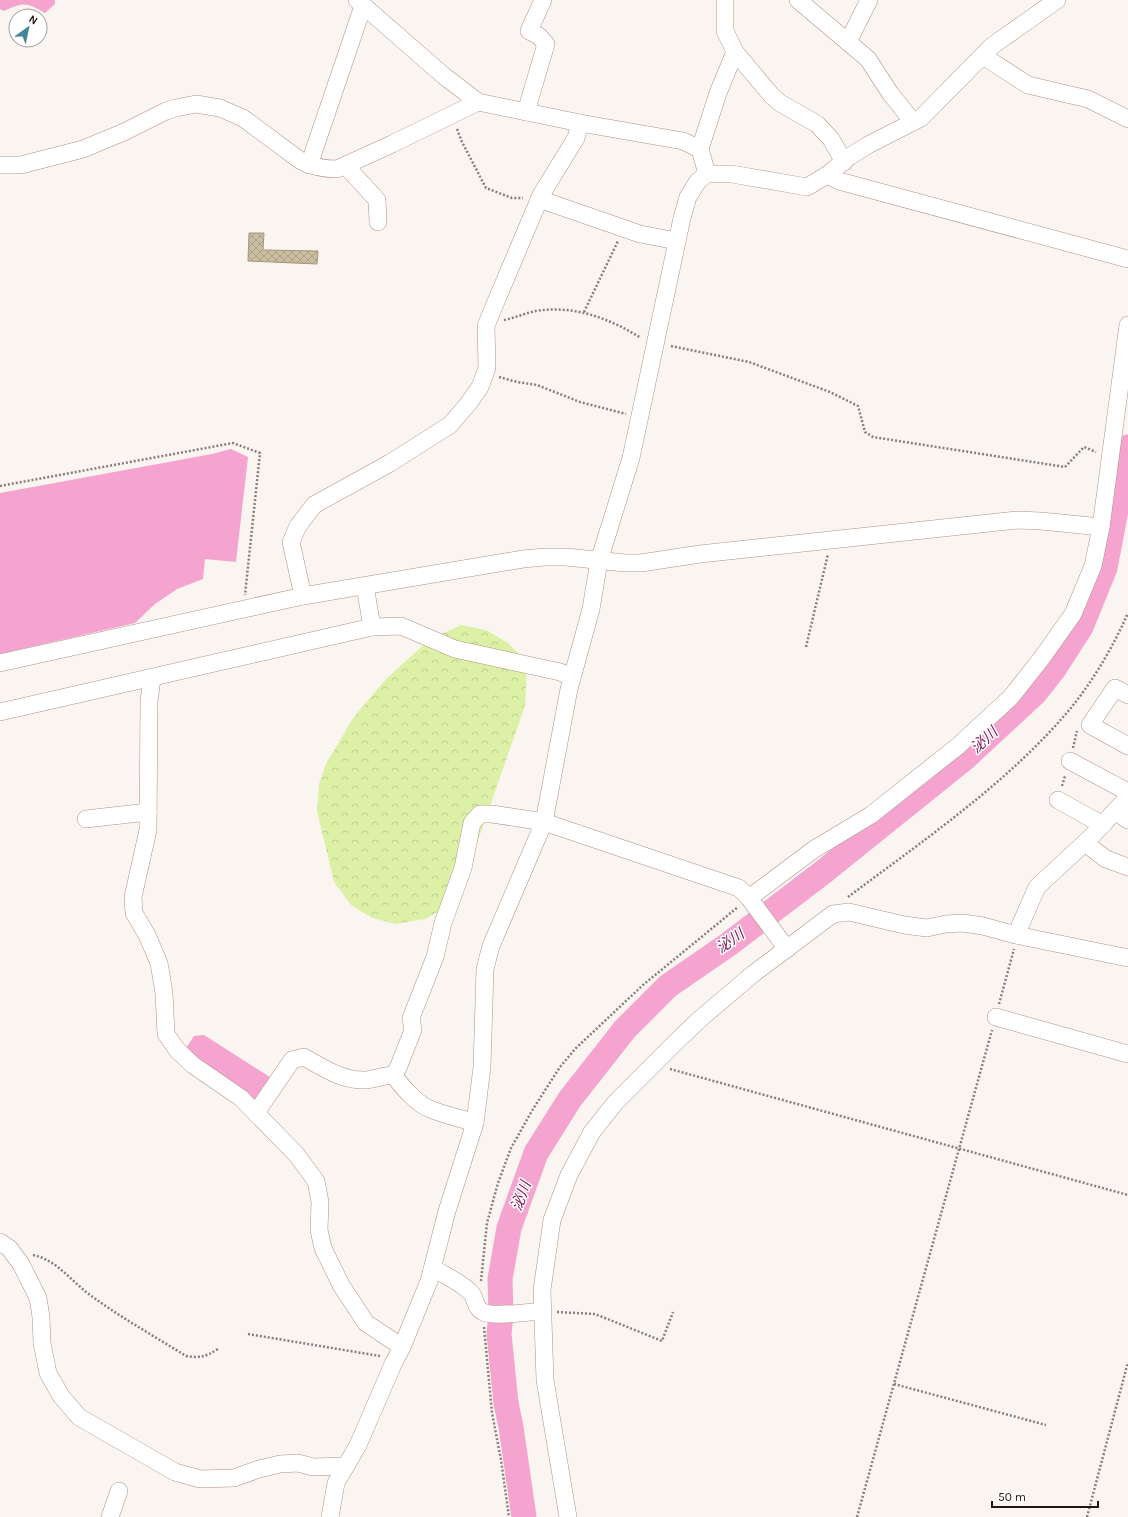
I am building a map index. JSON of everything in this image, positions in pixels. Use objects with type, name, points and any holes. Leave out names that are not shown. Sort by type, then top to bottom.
[{"type":"street","points":[[526,112],[546,44],[539,36],[529,31],[543,0]]},
{"type":"street","points":[[725,0],[725,31],[735,52],[772,96],[780,103],[816,124],[831,139],[844,162]]},
{"type":"street","points":[[798,0],[868,59],[890,93],[913,122]]},
{"type":"street","points":[[848,42],[869,0]]},
{"type":"street","points":[[330,1517],[336,1483],[358,1445],[429,1281],[447,1211],[474,1123],[482,1067],[485,969],[491,946],[544,822],[572,677],[591,609],[599,561],[632,458],[677,241],[688,197],[698,181],[707,174],[732,174],[807,187],[868,146],[921,118],[992,46],[1057,0]]},
{"type":"street","points":[[309,165],[360,3],[444,76],[478,102],[580,123],[683,141],[700,149]]},
{"type":"street","points":[[707,174],[700,149],[718,93],[735,52]]},
{"type":"street","points":[[982,56],[1028,85],[1088,99],[1128,119]]},
{"type":"street","points":[[0,165],[21,165],[83,149],[124,132],[166,111],[196,104],[220,108],[243,118],[309,165],[337,169],[478,102]]},
{"type":"street","points":[[303,596],[291,542],[298,526],[314,505],[390,463],[450,424],[468,404],[480,387],[487,368],[486,326],[539,199],[576,138],[580,123]]},
{"type":"street","points":[[346,166],[376,200],[378,222]]},
{"type":"street","points":[[828,174],[840,181],[1128,259]]},
{"type":"street","points":[[539,199],[640,234],[677,241]]},
{"type":"street","points":[[751,902],[813,850],[884,806],[958,746],[1011,696],[1041,659],[1073,614],[1094,566],[1101,527],[1128,325]]},
{"type":"street","points":[[0,663],[303,596],[545,557],[566,557],[599,561],[642,563],[700,554],[1017,520],[1041,520],[1101,527]]},
{"type":"street","points":[[366,586],[372,627]]},
{"type":"street","points":[[0,712],[372,627],[401,626],[455,649],[560,672],[572,677]]},
{"type":"street","points":[[152,678],[149,701],[148,830],[133,897],[134,913],[147,935],[158,963],[164,993],[166,1034],[177,1050],[193,1065],[241,1098],[296,1154],[316,1181],[320,1202],[319,1230],[323,1248],[341,1285],[366,1323],[398,1355]]},
{"type":"street","points":[[1128,695],[1115,688],[1090,725],[1128,746]]},
{"type":"street","points":[[1070,761],[1128,792]]},
{"type":"street","points":[[1016,935],[1037,887],[1103,825],[1122,816],[1128,798]]},
{"type":"street","points":[[1058,800],[1103,825]]},
{"type":"street","points":[[86,819],[148,812]]},
{"type":"street","points":[[394,1075],[413,1030],[411,1018],[435,958],[443,923],[463,868],[472,823],[480,814],[492,814],[544,822],[739,888],[783,945]]},
{"type":"street","points":[[1085,843],[1106,859],[1128,867]]},
{"type":"street","points":[[568,1517],[545,1380],[542,1290],[552,1220],[569,1175],[592,1132],[615,1103],[654,1064],[700,1019],[753,974],[783,945],[841,913],[928,928],[946,924],[964,923],[1128,958]]},
{"type":"street","points":[[996,1017],[1128,1054]]},
{"type":"street","points":[[256,1113],[292,1060],[304,1057],[330,1072],[352,1079],[367,1080],[394,1075],[412,1096],[428,1109],[474,1123]]},
{"type":"street","points":[[0,1242],[8,1248],[21,1264],[38,1298],[41,1317],[42,1343],[48,1373],[61,1396],[79,1417],[175,1472],[200,1479],[234,1478],[259,1469],[280,1464],[298,1463],[314,1467],[346,1466]]},
{"type":"street","points":[[433,1268],[472,1294],[482,1311],[525,1313],[542,1311]]},
{"type":"street","points":[[110,1517],[119,1491]]},
{"type":"path","points":[[452,114],[462,142],[486,188],[512,198],[539,199]]},
{"type":"path","points":[[584,312],[616,247],[622,227]]},
{"type":"path","points":[[486,326],[534,311],[555,309],[584,312],[592,314],[647,341],[749,362],[830,392],[858,406],[865,432],[873,437],[1065,467],[1084,447],[1110,457]]},
{"type":"path","points":[[485,373],[517,382],[537,385],[580,402],[640,418]]},
{"type":"path","points":[[0,486],[233,443],[260,453],[244,609]]},
{"type":"path","points":[[806,647],[831,540]]},
{"type":"path","points":[[841,913],[843,901],[923,841],[1000,780],[1037,746],[1070,709],[1093,677],[1121,629],[1128,613]]},
{"type":"path","points":[[481,1282],[487,1223],[503,1169],[511,1148],[533,1109],[560,1067],[575,1049],[643,985],[751,902]]},
{"type":"path","points":[[857,1517],[1014,953],[1016,935]]},
{"type":"path","points":[[654,1064],[1128,1195]]},
{"type":"path","points":[[14,1256],[30,1255],[44,1258],[66,1273],[89,1295],[186,1356],[197,1358],[205,1356],[218,1349]]},
{"type":"path","points":[[482,1311],[492,1413],[501,1460],[509,1517]]},
{"type":"path","points":[[542,1311],[595,1314],[662,1341],[673,1312]]},
{"type":"path","points":[[248,1334],[386,1357],[398,1355]]},
{"type":"path","points":[[1087,1517],[1128,1362]]},
{"type":"path","points":[[894,1384],[1046,1424]]},
{"type":"green space","points":[[461,625],[486,630],[507,642],[518,653],[527,666],[525,706],[468,869],[446,907],[425,919],[396,924],[372,918],[351,905],[334,882],[317,811],[319,784],[326,764],[353,718],[386,679],[429,640]]},
{"type":"shaded area","points":[[0,0],[55,0],[55,4],[48,10],[48,8],[35,8],[24,4],[8,8],[4,11],[0,9]]},
{"type":"shaded area","points":[[231,449],[248,457],[236,562],[205,559],[203,579],[177,589],[155,604],[135,623],[0,654],[0,493],[212,454]]},
{"type":"shaded area","points":[[204,1035],[273,1079],[253,1103],[184,1051],[194,1036]]},
{"type":"building","points":[[249,233],[264,233],[263,250],[318,251],[317,264],[248,261]]},
{"type":"waterway","name":"泌川","points":[[524,1517],[506,1403],[499,1334],[501,1314],[500,1279],[509,1228],[536,1153],[570,1099],[625,1029],[668,986],[729,944],[822,873],[965,758],[1035,693],[1054,669],[1081,627],[1105,568],[1128,447]]}]
